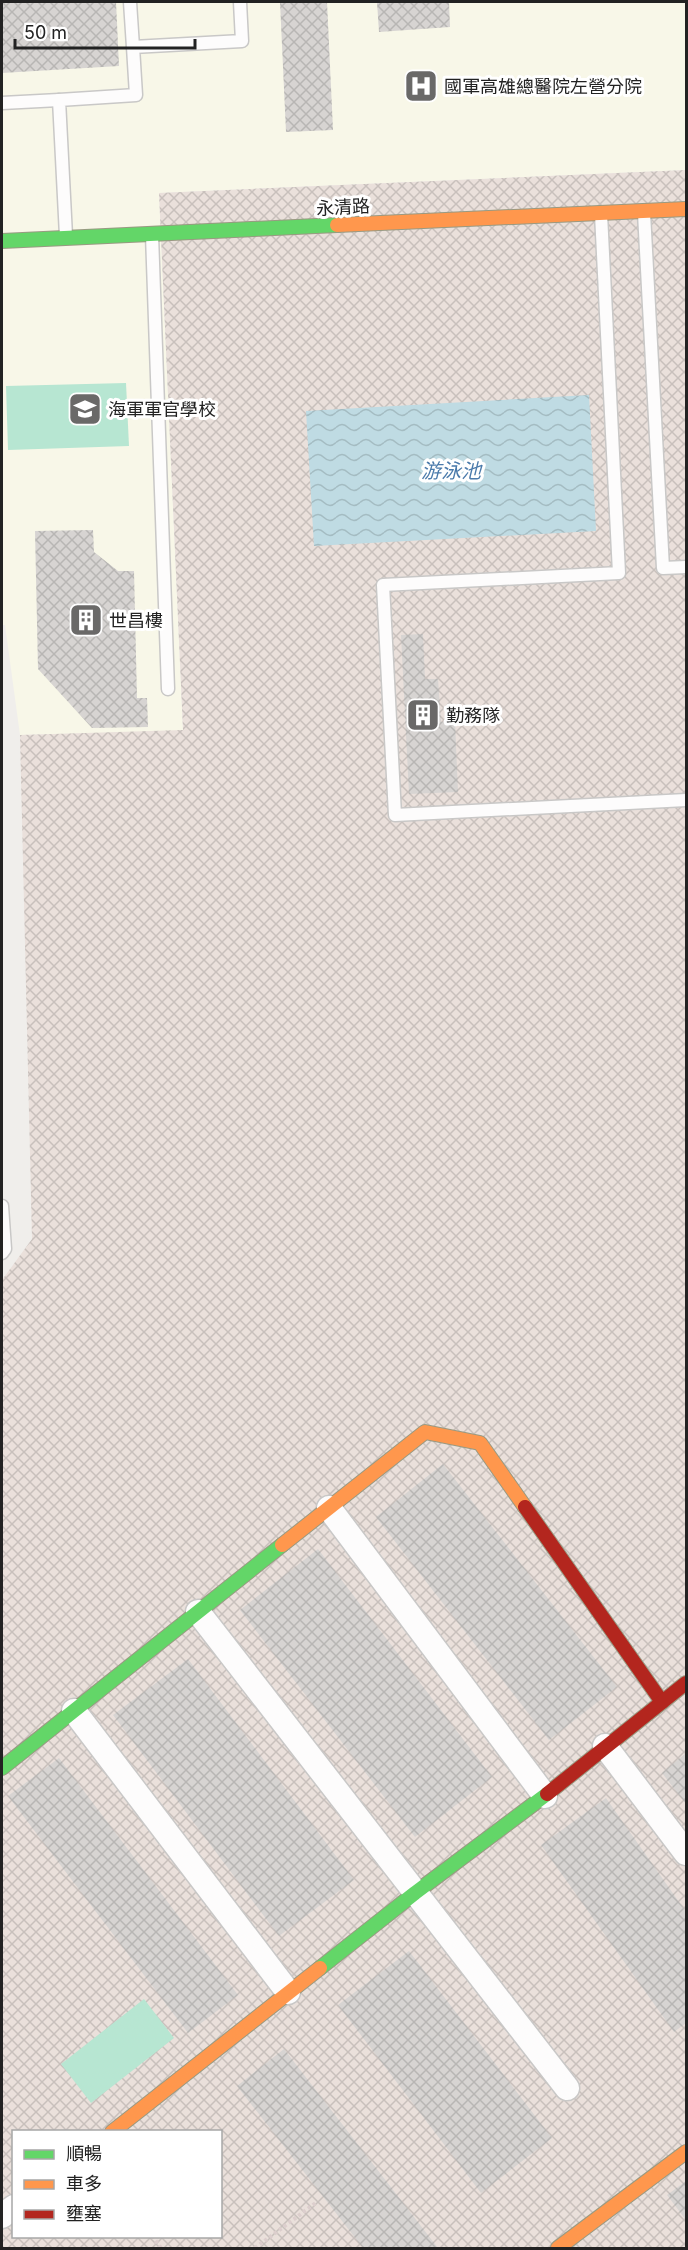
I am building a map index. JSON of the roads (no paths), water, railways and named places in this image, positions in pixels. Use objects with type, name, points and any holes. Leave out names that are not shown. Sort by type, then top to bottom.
[{"type":"street","name":"永清路","points":[[2,241],[687,209]]},
{"type":"street","points":[[2,1768],[425,1432],[480,1443],[662,1702]]},
{"type":"street","points":[[329,1508],[545,1796]]},
{"type":"street","points":[[198,1612],[567,2088]]},
{"type":"street","points":[[115,2130],[288,1992],[545,1796],[604,1746],[687,1683]]},
{"type":"street","points":[[74,1711],[288,1992]]},
{"type":"street","points":[[604,1746],[687,1853]]},
{"type":"street","points":[[558,2248],[687,2152]]},
{"type":"lane","points":[[2,103],[136,95],[130,2]]},
{"type":"lane","points":[[133,47],[242,41],[240,2]]},
{"type":"lane","points":[[59,100],[66,238]]},
{"type":"lane","points":[[644,212],[663,568],[687,567]]},
{"type":"lane","points":[[601,213],[620,573],[383,585],[395,815],[687,800]]},
{"type":"lane","points":[[152,234],[168,689]]},
{"type":"lane","points":[[2,1206],[5,1249],[2,1253]]},
{"type":"water","name":"游泳池","points":[[589,395],[596,531],[314,546],[306,411]]},
{"type":"place","name":"國軍高雄總醫院左營分院","points":[[421,86]]},
{"type":"place","name":"海軍軍官學校","points":[[85,409]]},
{"type":"place","name":"世昌樓","points":[[86,620]]},
{"type":"place","name":"勤務隊","points":[[423,715]]}]
